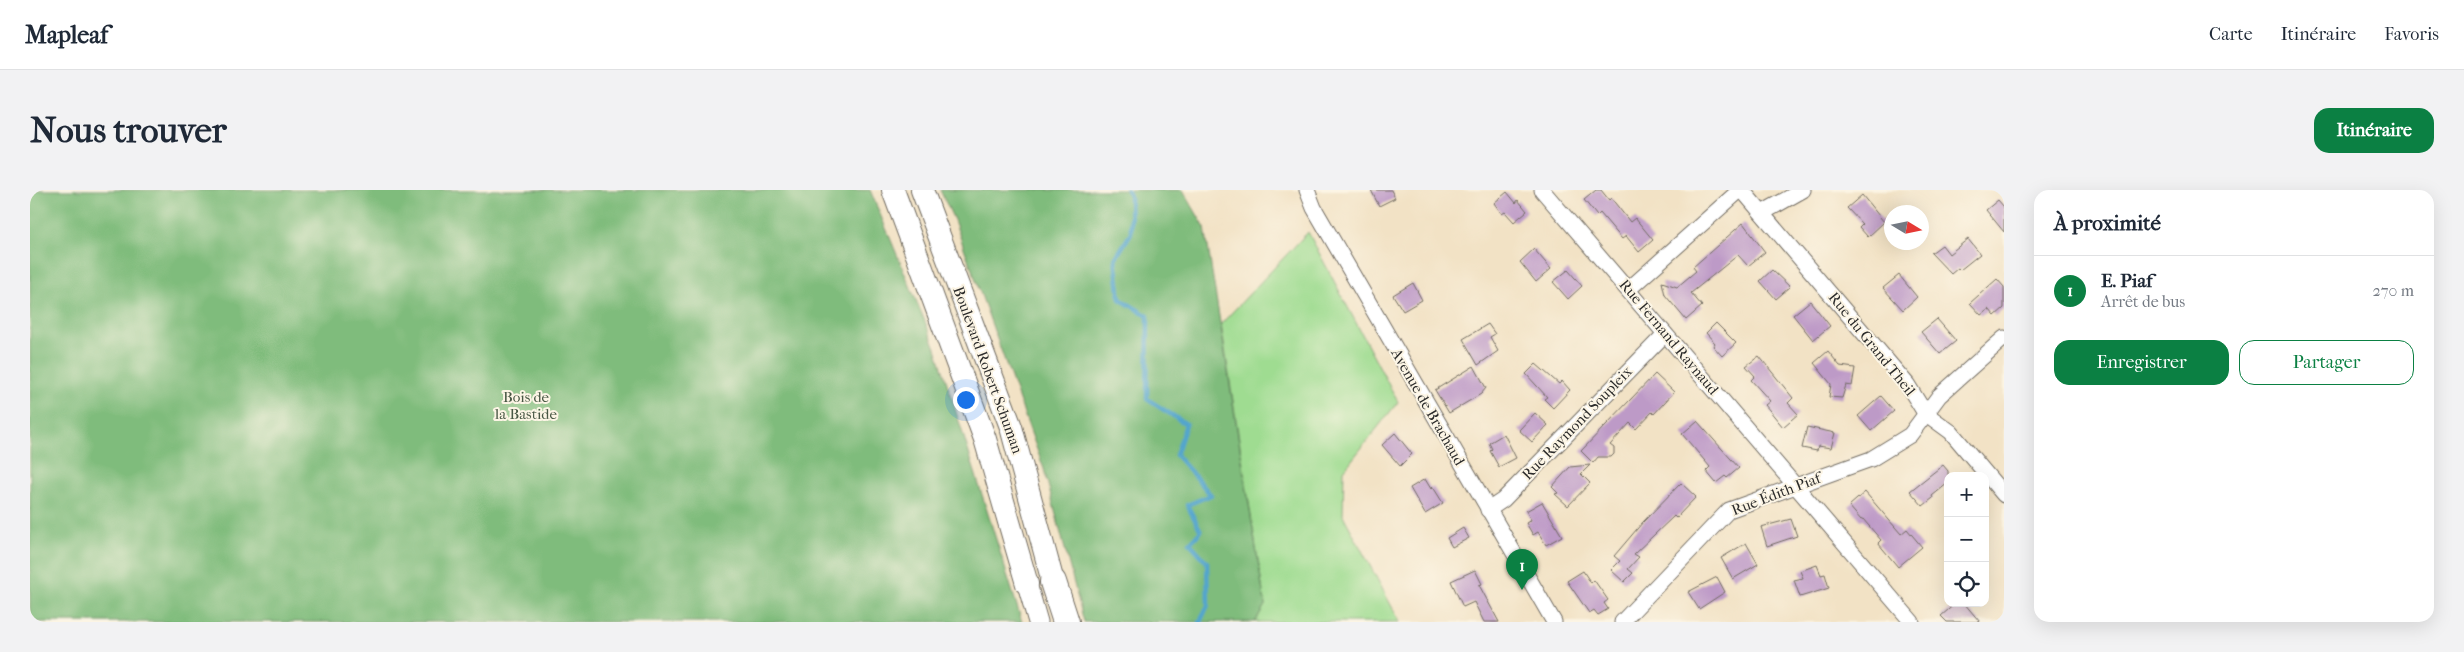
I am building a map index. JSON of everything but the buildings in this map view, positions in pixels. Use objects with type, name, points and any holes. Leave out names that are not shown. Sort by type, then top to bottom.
[{"type":"highway","points":[[1053,582],[1065,622]]},
{"type":"main road","name":"Boulevard Robert Schuman","points":[[893,190],[985,440],[1027,584]]},
{"type":"main road","name":"Boulevard Robert Schuman","points":[[922,190],[1011,427],[1053,582]]},
{"type":"street","name":"Avenue de Brachaud","points":[[1307,190],[1314,208],[1554,622]]},
{"type":"street","name":"Rue Fernand Raynaud","points":[[1542,190],[1629,289],[1665,334],[1912,622]]},
{"type":"street","points":[[1629,289],[1741,190]]},
{"type":"street","name":"Rue du Grand Theil","points":[[1741,190],[1907,384],[1925,413],[1951,432],[2004,495]]},
{"type":"street","points":[[1762,213],[1803,190]]},
{"type":"street","name":"Rue Raymond Soupleix","points":[[1488,510],[1503,500],[1665,334]]},
{"type":"street","name":"Rue Édith Piaf","points":[[1622,622],[1729,510],[1871,459],[1910,435],[1938,396],[2004,338]]},
{"type":"street","points":[[1027,584],[1038,622]]},
{"type":"green space","name":"Bois de la Bastide","points":[[30,190],[870,190],[936,348],[1022,622],[30,622]]},
{"type":"green space","points":[[940,190],[1183,190],[1205,228],[1265,605],[1255,622],[1084,622],[1044,469],[954,220]]},
{"type":"green space","points":[[1308,232],[1398,402],[1344,470],[1343,515],[1400,622],[1255,622],[1265,605],[1221,324]]},
{"type":"waterway","points":[[1127,190],[1130,196],[1131,233],[1115,259],[1120,299],[1148,316],[1147,399],[1186,424],[1176,455],[1211,495],[1187,505],[1201,531],[1190,543],[1207,562],[1208,605],[1200,622]]},
{"type":"place","name":"E. Piaf","points":[[1522,590]]}]
